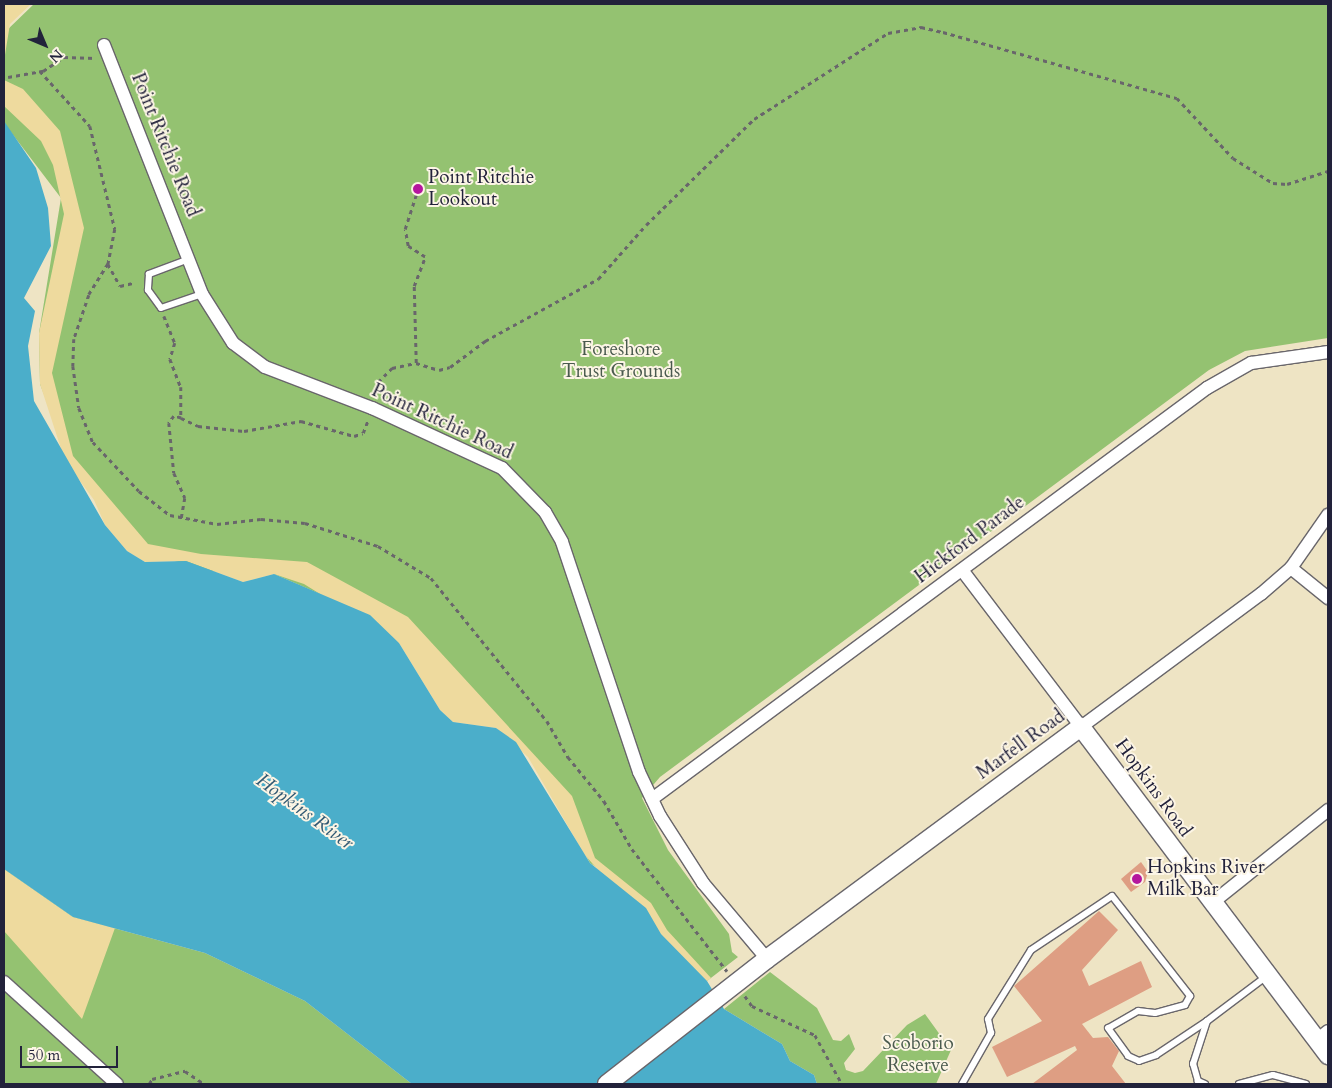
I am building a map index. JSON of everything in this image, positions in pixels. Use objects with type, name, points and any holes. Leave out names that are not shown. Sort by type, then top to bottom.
[{"type":"street","name":"Point Ritchie Road","points":[[104,45],[202,294],[220,327],[248,356],[265,367],[372,408],[502,468],[545,512],[562,542],[652,798],[704,883],[767,959]]},
{"type":"street","name":"Hickford Parade","points":[[652,798],[1234,371],[1274,357],[1328,352]]},
{"type":"street","name":"Marfell Road","points":[[607,1084],[767,959],[1081,727],[1290,568],[1328,515]]},
{"type":"street","points":[[1290,568],[1328,598]]},
{"type":"street","name":"Hopkins Road","points":[[962,570],[1212,903],[1268,975],[1322,1035],[1328,1055]]},
{"type":"street","points":[[1212,903],[1328,810]]},
{"type":"street","points":[[4,982],[117,1084]]},
{"type":"lane","points":[[189,258],[149,274],[148,290],[161,308],[202,294]]},
{"type":"lane","points":[[962,1084],[991,1033],[988,1019],[1031,950],[1112,896],[1190,996],[1185,1005],[1155,1013],[1138,1011],[1108,1028],[1128,1056],[1138,1061],[1156,1055],[1207,1021],[1268,975]]},
{"type":"lane","points":[[1205,1084],[1198,1081],[1193,1064],[1207,1021]]},
{"type":"lane","points":[[1239,1084],[1273,1075],[1306,1084]]},
{"type":"path","points":[[181,520],[185,498],[174,474],[169,423],[174,416],[198,426],[244,431],[301,421],[354,436],[362,433],[372,408],[378,382],[392,368],[416,363],[439,370],[450,367],[485,341],[598,279],[646,225],[754,119],[876,39],[902,30],[921,27],[943,32],[1177,98],[1233,158],[1273,183],[1287,184],[1328,171]]},
{"type":"path","points":[[8,77],[40,71],[64,58],[110,58]]},
{"type":"path","points":[[40,71],[90,126],[115,229],[108,264],[89,295],[74,339],[79,408],[93,442],[115,468],[170,515],[181,520],[305,522],[378,546],[431,578],[547,722],[568,757],[604,800],[632,849],[730,988],[752,1006],[815,1035],[842,1084]]},
{"type":"path","points":[[416,363],[414,286],[425,258],[408,246],[405,230],[418,189]]},
{"type":"path","points":[[108,264],[120,286],[133,283]]},
{"type":"path","points":[[161,308],[175,343],[170,358],[181,387],[181,418]]},
{"type":"path","points":[[149,1084],[152,1079],[185,1071],[204,1084]]},
{"type":"green space","name":"Foreshore Trust Grounds","points":[[34,4],[1328,4],[1328,338],[1245,351],[1209,370],[660,777],[642,798],[668,850],[729,934],[732,952],[738,957],[707,981],[622,884],[590,863],[540,766],[369,615],[274,574],[208,571],[145,552],[63,444],[40,384],[39,333],[61,198],[4,123],[4,33]]},
{"type":"green space","points":[[4,869],[73,917],[205,953],[305,1001],[412,1084],[4,1084]]},
{"type":"green space","name":"Scoborio Reserve","points":[[770,972],[817,1008],[833,1040],[841,1041],[849,1034],[855,1049],[844,1063],[846,1070],[855,1073],[863,1071],[907,1025],[925,1014],[951,1050],[936,1084],[817,1084],[814,1075],[790,1061],[782,1044],[724,1009]]},
{"type":"sand","points":[[4,4],[31,4],[10,24],[4,61]]},
{"type":"sand","points":[[4,80],[23,89],[60,131],[84,228],[52,373],[73,456],[148,544],[201,554],[307,562],[408,617],[572,796],[595,858],[651,903],[667,930],[711,978],[701,986],[584,854],[528,757],[496,728],[453,722],[440,710],[399,643],[304,584],[274,574],[243,582],[186,561],[145,562],[127,551],[105,525],[94,500],[65,461],[40,384],[39,333],[64,214],[53,165],[41,141],[4,106]]},
{"type":"sand","points":[[4,869],[73,917],[115,928],[82,1019],[4,931]]},
{"type":"water","name":"Hopkins River","points":[[4,121],[36,168],[48,208],[51,246],[24,298],[35,311],[28,346],[34,401],[105,525],[127,551],[145,562],[186,561],[243,582],[274,574],[370,615],[399,643],[440,710],[453,722],[496,728],[516,742],[590,863],[646,908],[661,934],[707,981],[724,1009],[782,1044],[790,1061],[814,1075],[817,1084],[412,1084],[305,1001],[205,953],[73,917],[4,869]]},
{"type":"building","points":[[1141,862],[1148,872],[1145,882],[1131,892],[1121,879]]},
{"type":"building","points":[[1099,911],[1118,930],[1082,970],[1089,986],[1141,961],[1152,987],[1082,1024],[1093,1038],[1108,1037],[1119,1051],[1112,1066],[1126,1084],[1032,1084],[1077,1050],[1075,1046],[1007,1077],[992,1047],[1042,1021],[1014,986]]},
{"type":"place","name":"Point Ritchie Lookout","points":[[418,189]]},
{"type":"place","name":"Hopkins River Milk Bar","points":[[1137,879]]}]
